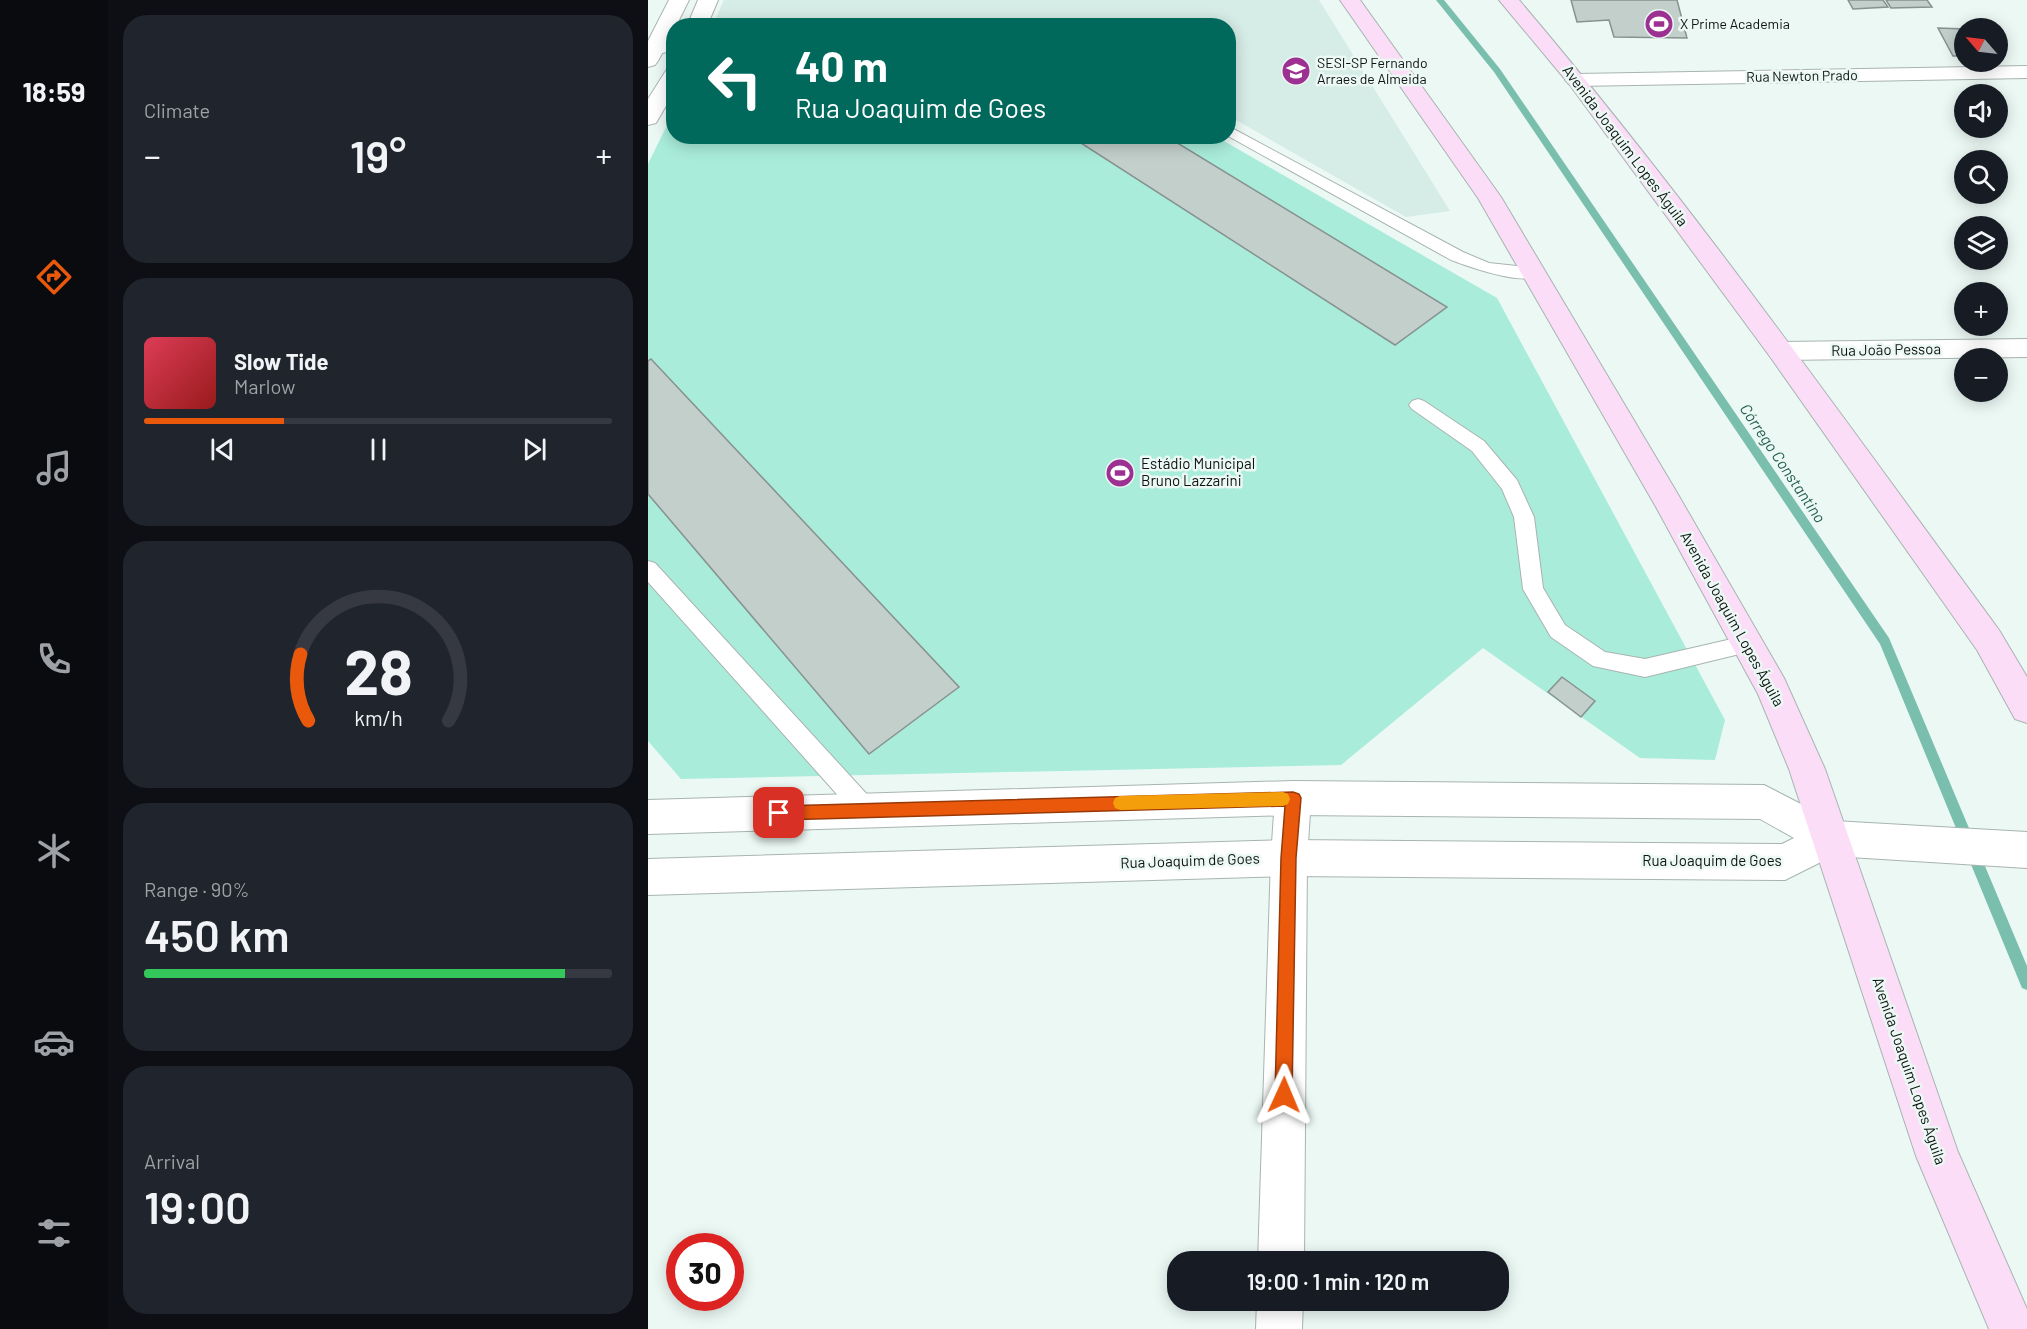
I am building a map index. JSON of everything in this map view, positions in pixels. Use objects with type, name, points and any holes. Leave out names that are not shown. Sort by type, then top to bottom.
[{"type":"main road","name":"Avenida Joaquim Lopes Águila","points":[[1350,0],[1489,197],[1749,644],[1772,688],[1807,770],[1938,1156],[2012,1329]]},
{"type":"main road","name":"Avenida Joaquim Lopes Águila","points":[[1509,0],[1576,80],[1780,351],[1988,640],[2027,708]]},
{"type":"street","points":[[671,18],[679,0]]},
{"type":"street","points":[[700,18],[708,0]]},
{"type":"street","points":[[657,51],[666,30]]},
{"type":"street","name":"Rua Newton Prado","points":[[1576,80],[2027,72]]},
{"type":"street","points":[[648,118],[666,87]]},
{"type":"street","name":"Rua João Pessoa","points":[[1780,351],[2027,348]]},
{"type":"street","points":[[1281,1251],[1288,858],[1293,798]]},
{"type":"street","points":[[648,817],[1293,798],[1764,802],[1830,838],[2021,850]]},
{"type":"street","name":"Rua Joaquim de Goes","points":[[648,877],[1288,858],[1785,862],[1830,838]]},
{"type":"street","points":[[1279,1329],[1280,1311]]},
{"type":"lane","points":[[1236,134],[1457,256],[1485,268],[1534,273]]},
{"type":"lane","points":[[1418,405],[1478,446],[1510,485],[1524,517],[1533,589],[1557,631],[1600,660],[1645,668],[1749,644]]},
{"type":"lane","points":[[648,569],[866,810]]},
{"type":"shaded area","name":"SESI-SP Fernando Arraes de Almeida","points":[[724,0],[1319,0],[1450,211],[1406,217],[1236,120],[1236,18],[716,18]]},
{"type":"green space","name":"Estádio Municipal Bruno Lazzarini","points":[[666,127],[666,144],[1229,144],[1497,298],[1725,720],[1715,760],[1640,758],[1483,648],[1341,765],[681,779],[648,741],[648,164]]},
{"type":"building","points":[[1571,0],[1677,0],[1687,38],[1614,37],[1609,20],[1577,22]]},
{"type":"building","points":[[1848,0],[1883,0],[1888,7],[1853,9]]},
{"type":"building","points":[[1886,0],[1927,0],[1932,7],[1891,8]]},
{"type":"building","points":[[1938,28],[1954,29],[1953,56]]},
{"type":"building","points":[[1082,144],[1179,144],[1447,307],[1395,345]]},
{"type":"building","points":[[651,359],[959,687],[869,754],[648,494],[648,361]]},
{"type":"building","points":[[1562,677],[1595,701],[1581,717],[1548,692]]},
{"type":"waterway","name":"Córrego Constantino","points":[[1440,0],[1497,71],[1885,642],[2027,983]]},
{"type":"slow traffic","points":[[1120,803],[1283,799]]},
{"type":"place","name":"X Prime Academia","points":[[1659,24]]},
{"type":"place","name":"SESI-SP Fernando Arraes de Almeida","points":[[1296,71]]},
{"type":"place","name":"Estádio Municipal Bruno Lazzarini","points":[[1120,473]]},
{"type":"route","points":[[779,813],[1293,798],[1288,858],[1284,1095]]}]
